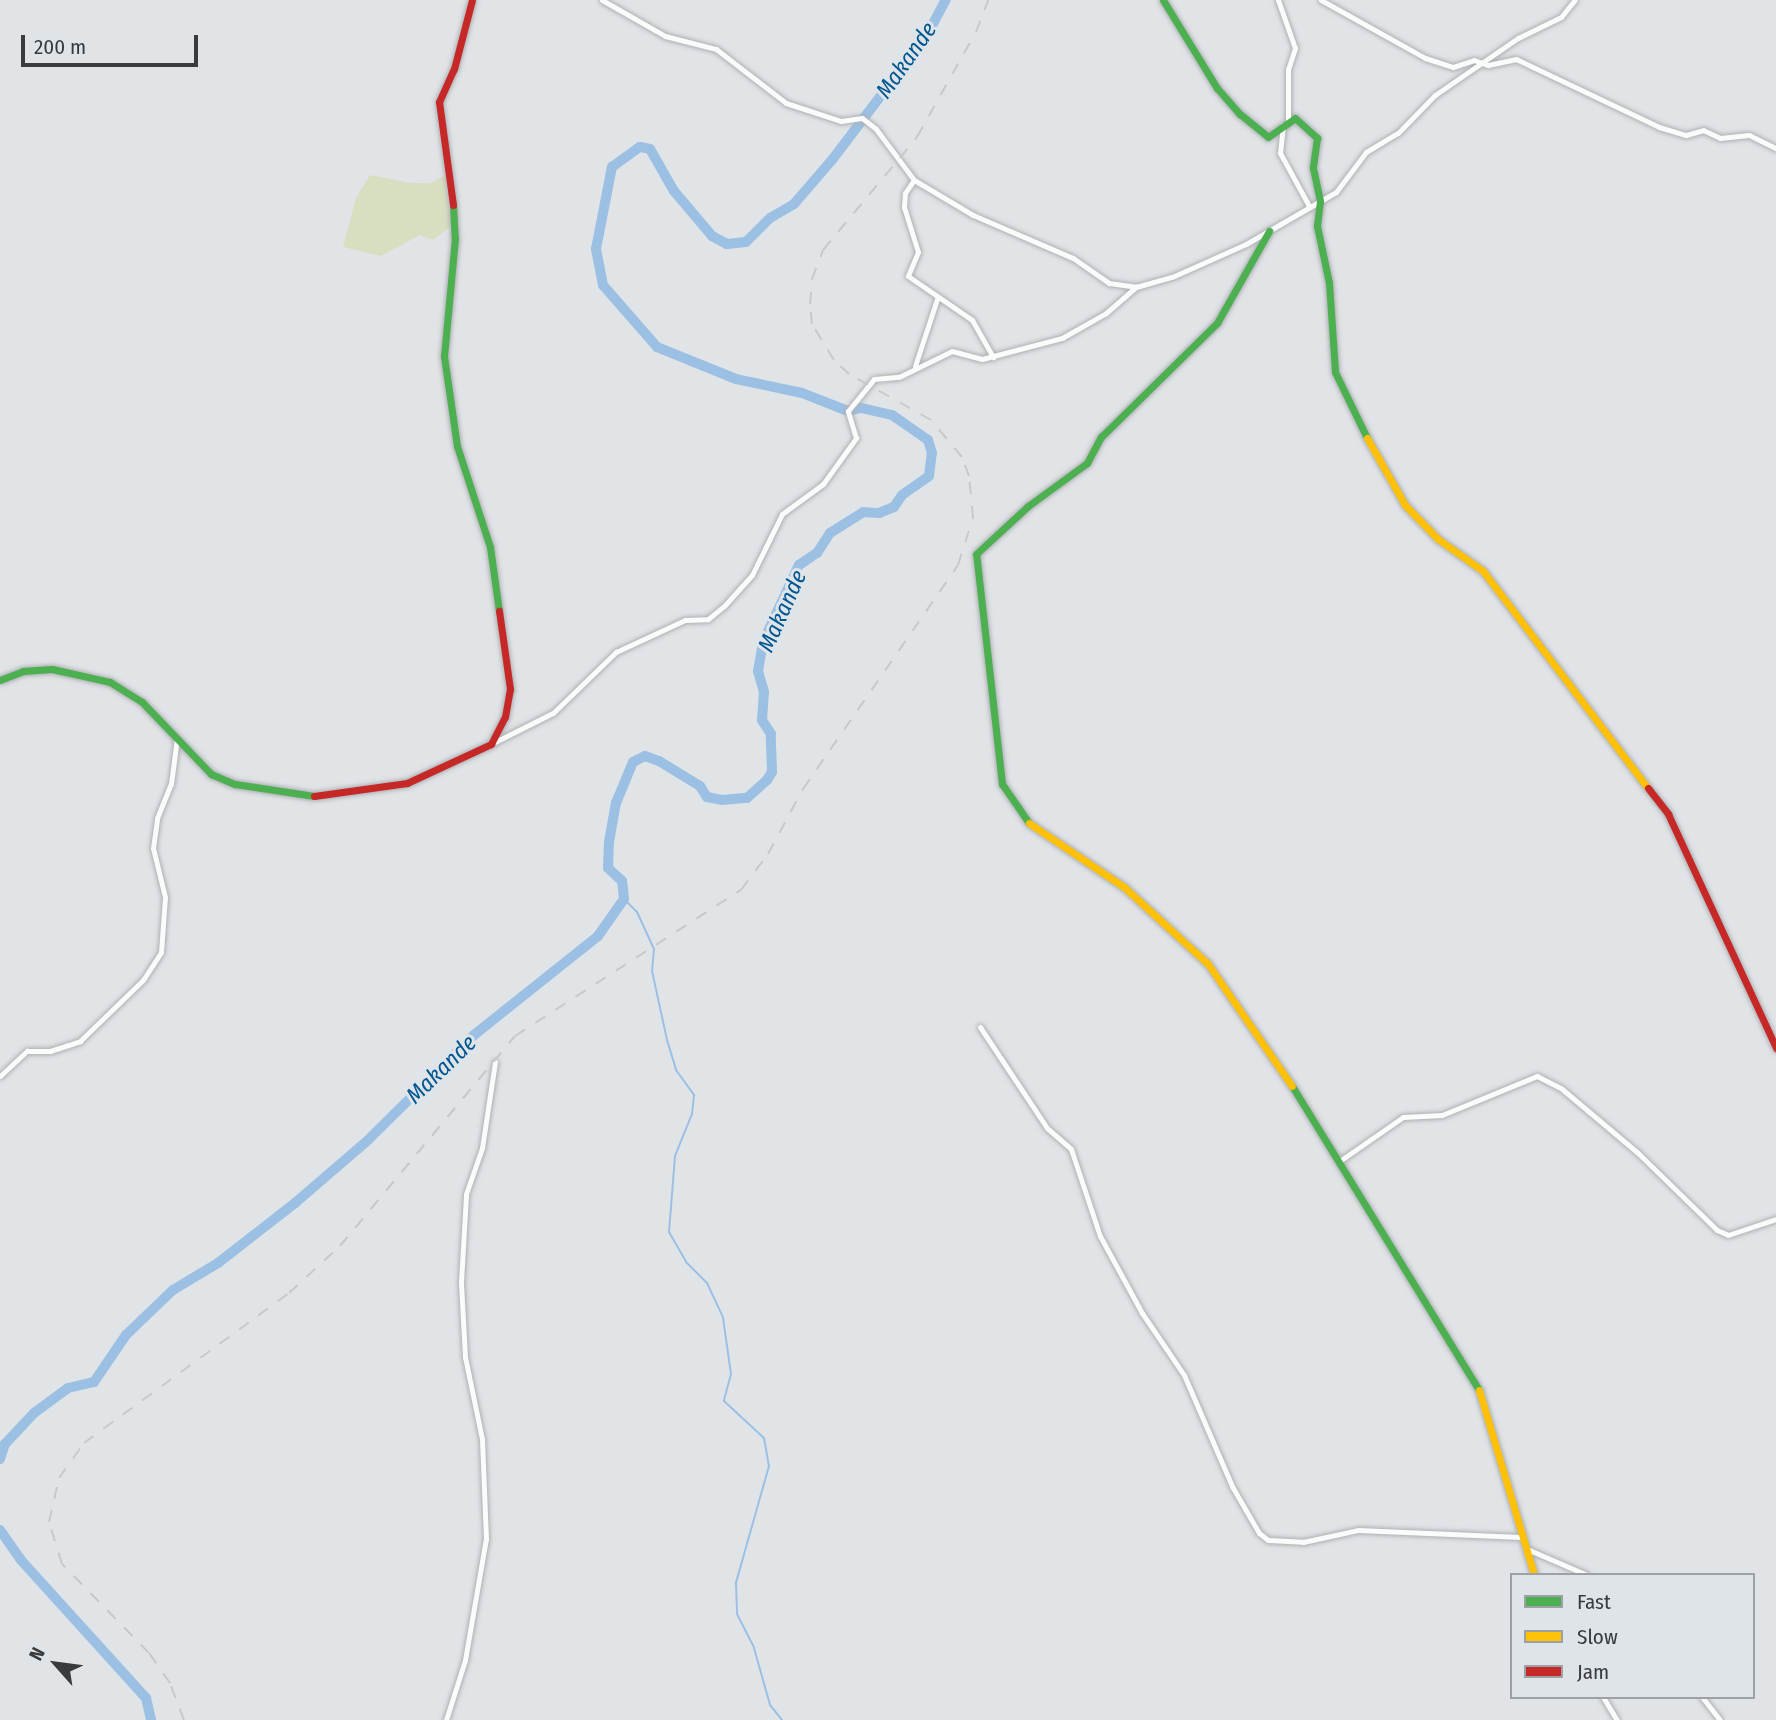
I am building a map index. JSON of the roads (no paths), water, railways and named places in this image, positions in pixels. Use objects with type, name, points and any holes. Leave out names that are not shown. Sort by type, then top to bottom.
[{"type":"street","points":[[472,0],[454,69],[439,102],[452,181],[455,238],[444,356],[457,446],[491,547],[510,689],[505,717],[491,744]]},
{"type":"street","points":[[602,0],[665,36],[716,49],[786,103],[842,121],[862,118],[914,180],[973,215],[1073,258],[1109,283],[1136,287]]},
{"type":"street","points":[[1163,0],[1217,88],[1240,114],[1268,137],[1285,122],[1298,119],[1318,140],[1313,168],[1320,201],[1317,226],[1329,283],[1335,372],[1362,432],[1405,505],[1438,539],[1483,571],[1668,814],[1776,1048]]},
{"type":"street","points":[[1278,0],[1295,48],[1288,69],[1280,153],[1309,206]]},
{"type":"street","points":[[1321,0],[1419,56],[1453,66],[1474,60],[1483,63],[1520,60],[1659,128],[1688,135],[1703,130],[1720,138],[1749,135],[1776,148]]},
{"type":"street","points":[[0,680],[23,671],[52,669],[110,681],[142,702],[211,774],[227,782],[305,797],[407,783],[553,713],[616,652],[685,620],[703,620],[719,611],[752,575],[782,514],[823,484],[856,438],[848,411],[873,380],[899,377],[915,366],[954,351],[974,358],[993,357],[1083,329],[1136,287],[1172,277],[1269,231],[1336,192],[1366,152],[1398,133],[1435,95],[1518,38],[1561,17],[1575,0]]},
{"type":"street","points":[[914,180],[905,193],[904,207],[918,252],[908,275],[937,299],[972,320],[993,357]]},
{"type":"street","points":[[1269,231],[1217,323],[1101,437],[1087,463],[1028,506],[979,549],[975,559],[998,719],[1000,771],[1013,806],[1034,826],[1124,887],[1221,977],[1341,1160],[1374,1223],[1386,1234],[1481,1393],[1533,1573]]},
{"type":"street","points":[[915,366],[937,299]]},
{"type":"street","points":[[0,1076],[27,1051],[50,1051],[80,1041],[143,980],[161,952],[164,897],[153,848],[157,818],[171,784],[177,738]]},
{"type":"street","points":[[980,1027],[1047,1128],[1071,1149],[1100,1236],[1142,1313],[1184,1375],[1233,1488],[1259,1533],[1268,1541],[1303,1542],[1358,1530],[1521,1537]]},
{"type":"street","points":[[446,1720],[465,1660],[486,1539],[482,1439],[465,1357],[461,1282],[466,1194],[482,1148],[495,1062]]},
{"type":"street","points":[[1341,1160],[1403,1117],[1442,1115],[1537,1076],[1562,1089],[1638,1153],[1717,1230],[1728,1235],[1776,1219]]},
{"type":"street","points":[[1527,1549],[1582,1573]]},
{"type":"street","points":[[1604,1699],[1617,1720]]},
{"type":"street","points":[[1704,1699],[1720,1720]]},
{"type":"waterway","name":"Makande","points":[[0,1459],[5,1444],[34,1413],[68,1388],[94,1382],[126,1335],[173,1290],[218,1263],[295,1203],[367,1141],[474,1035],[598,936],[624,899],[622,881],[608,868],[609,842],[616,803],[633,762],[645,756],[659,761],[700,786],[707,797],[722,800],[747,798],[767,780],[772,772],[771,734],[762,720],[764,692],[758,671],[763,642],[799,565],[817,553],[830,533],[863,512],[879,513],[894,507],[902,495],[929,476],[932,453],[928,440],[892,415],[861,408],[848,411],[802,393],[736,379],[657,347],[603,285],[596,249],[612,167],[640,147],[650,149],[674,191],[712,236],[727,244],[746,242],[770,218],[794,204],[832,160],[927,35],[946,0]]},
{"type":"waterway","points":[[624,899],[637,912],[654,949],[652,971],[667,1040],[676,1070],[694,1095],[692,1114],[675,1156],[669,1232],[686,1262],[707,1283],[723,1318],[731,1374],[724,1401],[764,1438],[769,1466],[736,1583],[737,1614],[754,1648],[770,1705],[782,1720]]},
{"type":"waterway","name":"Makande","points":[[0,1530],[20,1559],[146,1698],[151,1720]]},
{"type":"railway","points":[[184,1720],[170,1683],[149,1653],[62,1564],[49,1522],[59,1478],[84,1443],[289,1293],[340,1246],[515,1036],[741,890],[768,854],[803,789],[958,565],[973,518],[969,476],[962,457],[931,420],[849,374],[834,360],[812,324],[810,304],[812,279],[823,250],[917,137],[976,32],[988,0]]}]
